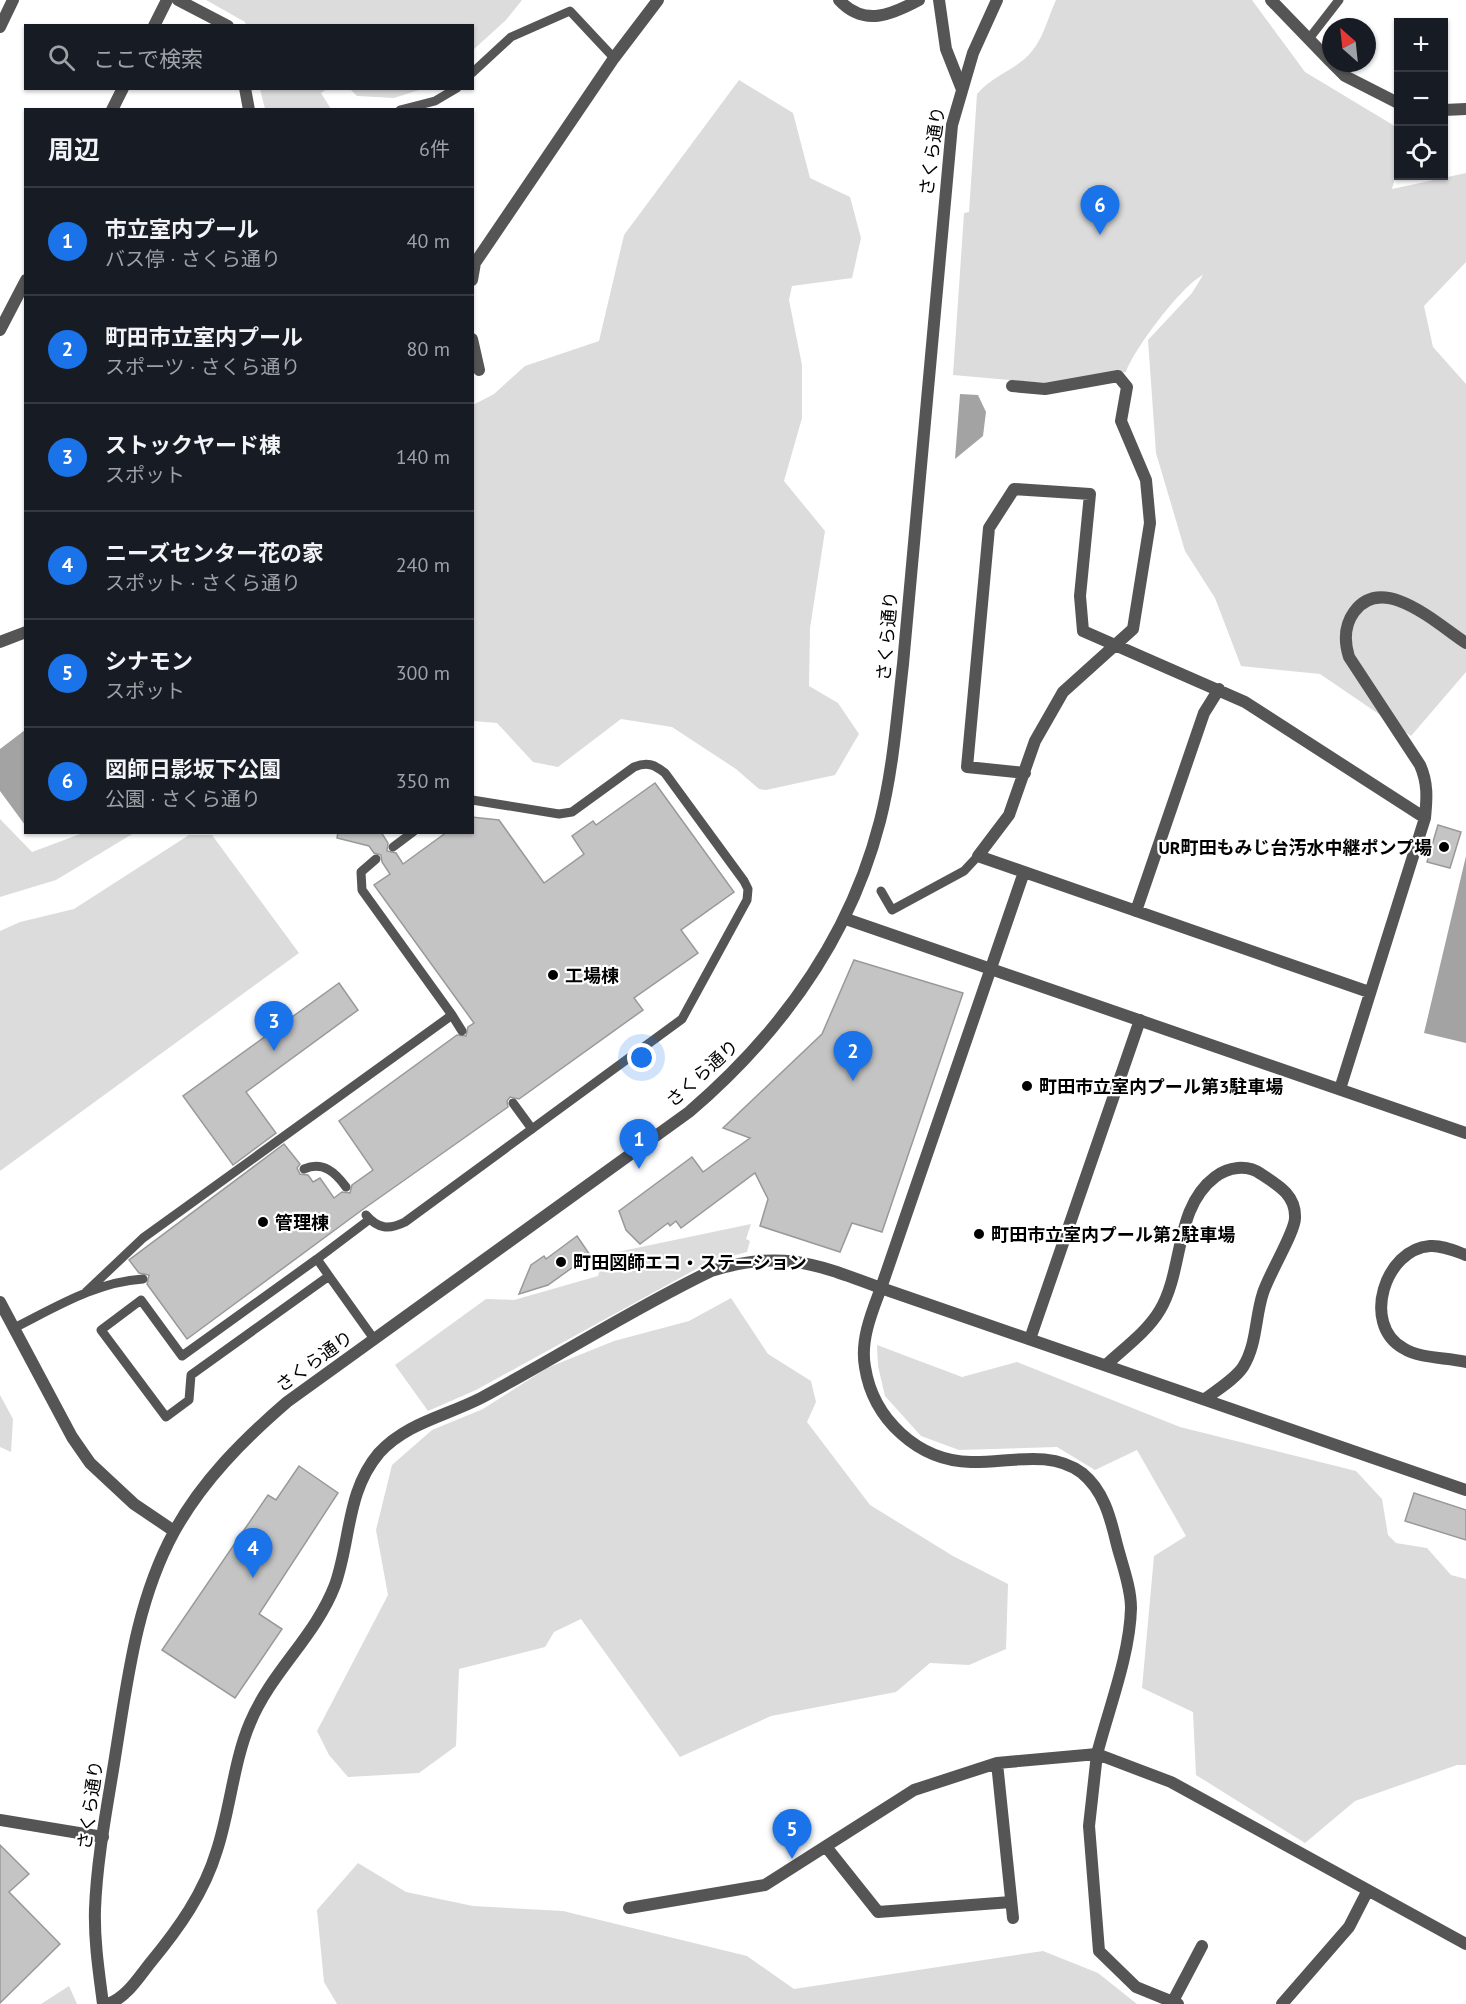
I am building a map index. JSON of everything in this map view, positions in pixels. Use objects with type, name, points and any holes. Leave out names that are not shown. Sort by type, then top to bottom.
[{"type":"street","points":[[0,27],[14,0]]},
{"type":"street","points":[[155,24],[167,0]]},
{"type":"street","points":[[178,0],[224,24]]},
{"type":"street","points":[[474,269],[475,263],[614,58],[658,0]]},
{"type":"street","points":[[839,0],[847,8],[868,16],[889,16],[919,0]]},
{"type":"street","points":[[939,0],[946,49],[961,87]]},
{"type":"street","name":"さくら通り","points":[[103,2004],[95,1911],[103,1838],[137,1630],[146,1595],[174,1531],[207,1482],[257,1428],[287,1402],[680,1118],[718,1086],[753,1052],[798,997],[846,919],[867,866],[880,821],[894,743],[903,664],[946,165],[961,87],[987,19],[997,0]]},
{"type":"street","points":[[1271,0],[1322,54]]},
{"type":"street","points":[[1341,72],[1394,101]]},
{"type":"street","points":[[113,108],[122,90]]},
{"type":"street","points":[[245,90],[249,108]]},
{"type":"street","points":[[1448,110],[1466,109]]},
{"type":"street","points":[[0,330],[5,309],[24,283]]},
{"type":"street","points":[[474,348],[479,370]]},
{"type":"street","points":[[1012,386],[1046,389],[1118,376],[1126,387],[1121,421],[1146,480],[1150,523],[1133,629],[1063,692],[1035,741],[1009,815],[978,856],[1369,992]]},
{"type":"street","points":[[1024,774],[967,767],[989,528],[1014,489],[1090,494],[1080,596],[1083,631],[1245,702],[1425,818]]},
{"type":"street","points":[[1340,1089],[1425,818],[1427,784],[1424,773],[1348,657],[1345,644],[1346,629],[1358,608],[1380,597],[1395,597],[1466,643]]},
{"type":"street","points":[[0,642],[24,633]]},
{"type":"street","points":[[1136,911],[1204,713],[1219,689]]},
{"type":"street","points":[[1024,872],[866,1335],[864,1365],[871,1389],[882,1412],[898,1432],[920,1448],[945,1458],[970,1462],[1038,1458],[1059,1462],[1081,1473],[1098,1490],[1110,1515],[1131,1606],[1127,1640],[1097,1754],[1089,1826],[1099,1951],[1136,1987],[1175,2003],[1202,1946]]},
{"type":"street","points":[[846,919],[1466,1132]]},
{"type":"street","points":[[1030,1339],[1140,1020]]},
{"type":"street","points":[[1106,1365],[1148,1326],[1160,1310],[1173,1276],[1185,1226],[1198,1197],[1215,1178],[1229,1169],[1254,1169],[1286,1190],[1293,1204],[1296,1219],[1263,1292],[1250,1353],[1242,1369],[1205,1399]]},
{"type":"street","points":[[1466,1255],[1431,1245],[1406,1255],[1388,1281],[1380,1303],[1381,1318],[1385,1328],[1403,1349],[1466,1362]]},
{"type":"street","points":[[108,2004],[122,1997],[132,1986],[180,1926],[195,1902],[217,1852],[249,1723],[266,1693],[322,1614],[343,1561],[354,1498],[365,1473],[392,1441],[415,1426],[478,1399],[683,1285],[726,1266],[754,1260],[796,1261],[818,1265],[1466,1490]]},
{"type":"street","points":[[0,1302],[72,1437],[90,1463],[125,1498],[174,1531]]},
{"type":"street","points":[[629,1908],[765,1885],[827,1848],[914,1790],[997,1762],[1097,1754],[1171,1782],[1465,1942]]},
{"type":"street","points":[[997,1762],[1013,1918]]},
{"type":"street","points":[[0,1820],[103,1838]]},
{"type":"street","points":[[827,1848],[878,1912],[1011,1902]]},
{"type":"street","points":[[1282,2004],[1348,1927],[1368,1890]]},
{"type":"lane","points":[[1308,40],[1339,0]]},
{"type":"lane","points":[[474,71],[511,37],[570,11],[614,58]]},
{"type":"lane","points":[[407,108],[435,101],[454,90]]},
{"type":"lane","points":[[329,1276],[191,1376],[189,1400],[166,1417],[101,1330],[141,1300],[182,1356],[317,1259],[368,1217],[384,1228],[393,1228],[405,1222],[687,1014],[747,900],[748,889],[665,773],[656,766],[645,763],[634,767],[572,812],[560,814],[474,800]]},
{"type":"lane","points":[[393,847],[410,834]]},
{"type":"lane","points":[[881,891],[892,910],[964,871],[978,856]]},
{"type":"lane","points":[[376,859],[361,872],[362,890],[462,1031]]},
{"type":"lane","points":[[86,1292],[144,1238],[452,1015]]},
{"type":"lane","points":[[513,1103],[532,1129]]},
{"type":"lane","points":[[304,1169],[312,1166],[332,1170],[346,1187]]},
{"type":"lane","points":[[317,1259],[375,1339]]},
{"type":"lane","points":[[14,1328],[86,1292],[124,1280],[143,1279]]},
{"type":"shaded area","points":[[206,0],[522,0],[506,20],[474,49],[474,24],[246,24]]},
{"type":"shaded area","points":[[1056,0],[1252,0],[1305,72],[1394,126],[1394,180],[1392,189],[1434,180],[1448,180],[1448,177],[1466,173],[1466,262],[1424,306],[1433,347],[1466,384],[1466,672],[1411,736],[1320,674],[1241,666],[1215,598],[1185,551],[1156,453],[1148,340],[1192,293],[1203,275],[1183,291],[1160,319],[1138,349],[1126,372],[1057,384],[953,375],[964,213],[969,212],[977,94],[1026,57],[1043,34]]},
{"type":"shaded area","points":[[739,80],[793,113],[810,178],[850,197],[861,238],[852,278],[792,286],[789,300],[802,365],[802,418],[784,481],[825,531],[810,628],[809,686],[838,703],[859,734],[835,775],[766,790],[759,789],[736,769],[672,727],[621,719],[558,767],[533,762],[497,723],[474,721],[474,404],[494,394],[525,366],[599,341],[624,235]]},
{"type":"shaded area","points":[[260,90],[326,90],[321,93],[330,108],[265,108]]},
{"type":"shaded area","points":[[351,90],[419,90],[394,98],[357,96]]},
{"type":"shaded area","points":[[960,394],[978,395],[986,412],[983,436],[955,459]]},
{"type":"shaded area","points":[[24,731],[24,824],[0,791],[0,749]]},
{"type":"shaded area","points":[[0,819],[32,852],[80,834],[132,834],[56,880],[0,897]]},
{"type":"shaded area","points":[[189,835],[212,835],[299,953],[0,1171],[0,931],[20,922],[74,909]]},
{"type":"shaded area","points":[[1466,856],[1466,1043],[1424,1033]]},
{"type":"shaded area","points":[[751,1224],[746,1239],[750,1241],[747,1252],[709,1262],[476,1390],[428,1411],[395,1365],[486,1299],[514,1300],[598,1276],[603,1259],[617,1252]]},
{"type":"shaded area","points":[[731,1298],[768,1354],[811,1381],[816,1402],[807,1422],[870,1505],[953,1556],[1008,1584],[1006,1649],[969,1665],[930,1663],[896,1692],[771,1716],[680,1757],[581,1619],[554,1632],[545,1647],[459,1669],[456,1746],[419,1773],[348,1777],[329,1755],[317,1731],[388,1595],[376,1530],[392,1465],[432,1430],[483,1409],[547,1368],[614,1341],[689,1321]]},
{"type":"shaded area","points":[[877,1345],[962,1377],[1017,1362],[1180,1427],[1356,1471],[1382,1499],[1388,1535],[1396,1543],[1427,1548],[1451,1575],[1466,1579],[1466,1765],[1457,1765],[1355,1801],[1305,1843],[1196,1775],[1193,1712],[1142,1688],[1154,1556],[1186,1536],[1137,1450],[1095,1470],[1057,1447],[959,1450],[921,1436],[885,1396],[878,1366]]},
{"type":"shaded area","points":[[0,1395],[13,1419],[11,1452],[0,1447]]},
{"type":"shaded area","points":[[358,1863],[406,1892],[473,1906],[563,1911],[747,1956],[794,1989],[1043,1951],[1098,1973],[1137,2004],[337,2004],[324,1982],[317,1910]]},
{"type":"shaded area","points":[[69,1986],[77,2004],[41,2004]]},
{"type":"building","name":"工場棟","points":[[655,783],[734,892],[681,930],[698,953],[634,998],[643,1010],[519,1099],[510,1097],[507,1101],[508,1107],[362,1210],[187,1339],[147,1284],[149,1275],[139,1273],[129,1260],[284,1144],[300,1164],[297,1168],[300,1174],[308,1175],[313,1182],[320,1178],[334,1198],[342,1192],[350,1193],[352,1185],[373,1170],[339,1121],[457,1035],[466,1036],[468,1027],[474,1023],[374,885],[390,874],[382,862],[381,855],[374,853],[369,846],[337,838],[338,834],[382,834],[388,843],[387,851],[396,853],[403,864],[444,834],[474,834],[474,817],[499,820],[544,883],[584,854],[572,836],[593,821],[596,825]]},
{"type":"building","name":"UR町田もみじ台汚水中継ポンプ場","points":[[1438,825],[1461,832],[1450,868],[1427,862]]},
{"type":"building","points":[[854,960],[963,993],[882,1232],[852,1223],[840,1252],[760,1226],[768,1199],[755,1173],[681,1228],[676,1221],[670,1226],[668,1223],[640,1244],[626,1230],[619,1211],[692,1157],[703,1172],[750,1138],[723,1128],[822,1034]]},
{"type":"building","points":[[339,983],[358,1010],[246,1092],[276,1133],[233,1165],[183,1096]]},
{"type":"building","points":[[577,1236],[590,1255],[548,1285],[519,1294],[531,1265],[544,1256],[546,1259]]},
{"type":"building","points":[[299,1466],[338,1493],[259,1614],[282,1629],[235,1698],[162,1650],[268,1495],[276,1500]]},
{"type":"building","points":[[1414,1493],[1466,1510],[1466,1540],[1405,1521]]},
{"type":"building","points":[[0,1845],[29,1874],[9,1892],[60,1944],[0,2003]]},
{"type":"place","name":"図師日影坂下公園","points":[[1100,235]]},
{"type":"place","name":"UR町田もみじ台汚水中継ポンプ場","points":[[1444,847]]},
{"type":"place","name":"工場棟","points":[[553,975]]},
{"type":"place","name":"ストックヤード棟","points":[[274,1051]]},
{"type":"place","name":"町田市立室内プール","points":[[853,1081]]},
{"type":"place","name":"町田市立室内プール第3駐車場","points":[[1027,1086]]},
{"type":"place","name":"市立室内プール","points":[[639,1169]]},
{"type":"place","name":"管理棟","points":[[263,1222]]},
{"type":"place","name":"町田市立室内プール第2駐車場","points":[[979,1234]]},
{"type":"place","name":"町田図師エコ・ステーション","points":[[561,1262]]},
{"type":"place","name":"ニーズセンター花の家","points":[[253,1578]]},
{"type":"place","name":"シナモン","points":[[792,1859]]}]
